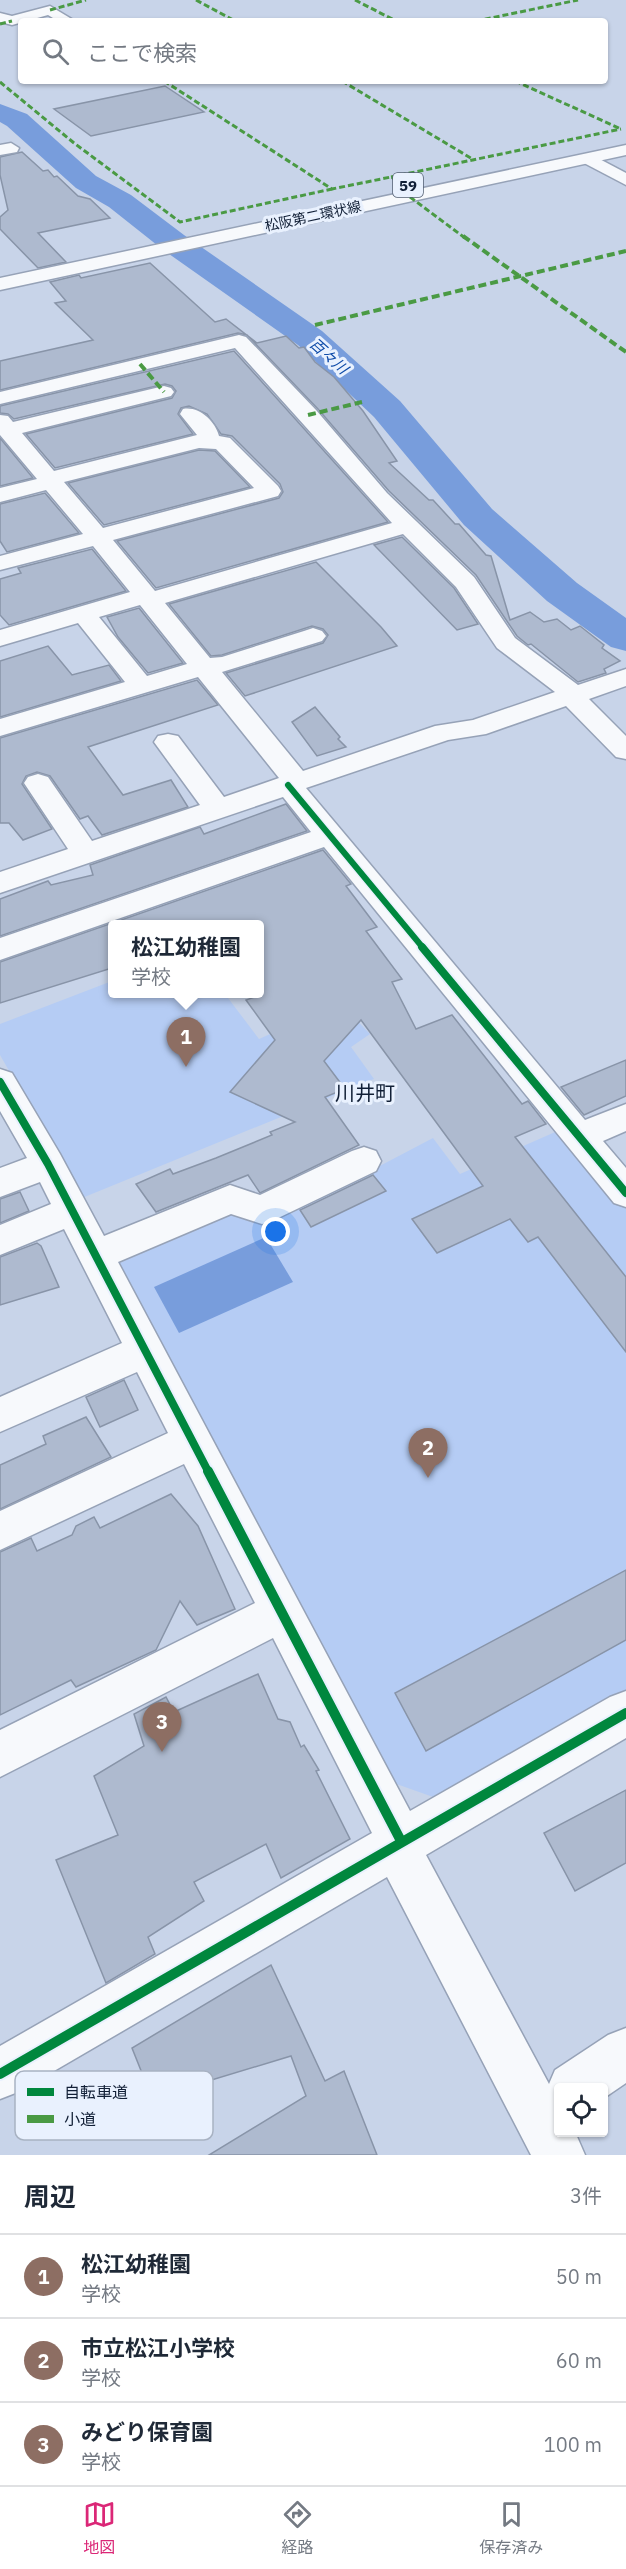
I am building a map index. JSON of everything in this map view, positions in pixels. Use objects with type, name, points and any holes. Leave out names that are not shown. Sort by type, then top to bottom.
[{"type":"street","points":[[22,18],[50,10],[63,18]]},
{"type":"street","points":[[0,17],[12,21],[18,19]]},
{"type":"street","name":"松阪第二環状線","points":[[197,236],[626,140]]},
{"type":"street","name":"松阪第二環状線","points":[[0,272],[148,246],[626,150]]},
{"type":"street","points":[[590,159],[626,180]]},
{"type":"street","name":"松阪第二環状線","points":[[0,284],[148,246]]},
{"type":"street","points":[[0,398],[239,341],[254,355],[379,498],[465,582],[506,643],[573,695],[582,710],[626,751]]},
{"type":"street","points":[[165,392],[4,425],[204,667],[293,783],[626,1193]]},
{"type":"street","points":[[191,414],[207,430],[210,442]]},
{"type":"street","points":[[0,495],[199,441],[222,443],[270,491],[0,563]]},
{"type":"street","points":[[0,459],[27,453]]},
{"type":"street","points":[[0,638],[407,526]]},
{"type":"street","points":[[84,614],[142,686]]},
{"type":"street","points":[[0,728],[204,667],[226,664],[313,636]]},
{"type":"street","points":[[0,883],[444,732],[477,728],[626,677]]},
{"type":"street","points":[[168,742],[218,809]]},
{"type":"street","points":[[38,783],[86,854]]},
{"type":"street","points":[[0,950],[316,840]]},
{"type":"street","points":[[0,1082],[11,1124],[48,1164],[193,1441],[398,1843],[554,2096]]},
{"type":"street","points":[[580,1137],[626,1117]]},
{"type":"street","points":[[95,1256],[230,1199],[262,1209],[364,1161]]},
{"type":"street","points":[[0,1183],[48,1164]]},
{"type":"street","points":[[0,1240],[72,1211]]},
{"type":"street","points":[[0,1414],[146,1350]]},
{"type":"street","points":[[0,1531],[193,1441]]},
{"type":"street","points":[[0,1754],[280,1612]]},
{"type":"street","points":[[0,2074],[626,1713]]},
{"type":"street","points":[[580,2083],[626,2053]]},
{"type":"street","points":[[558,2137],[559,2155]]},
{"type":"shaded area","points":[[108,983],[108,998],[228,998],[259,1039],[340,1003],[370,1034],[351,1047],[374,1079],[82,1198],[0,1055],[0,1024]]},
{"type":"shaded area","points":[[562,1129],[626,1209],[626,1692],[436,1798],[388,1781],[117,1264],[236,1213],[374,1169],[433,1138],[460,1174]]},
{"type":"shaded area","points":[[266,1237],[293,1282],[179,1333],[154,1287]]},
{"type":"building","points":[[165,86],[204,112],[91,136],[54,109]]},
{"type":"building","points":[[22,152],[43,171],[48,170],[54,177],[57,176],[78,196],[90,199],[110,218],[38,233],[66,262],[38,268],[0,229],[0,217],[8,210],[0,175],[0,157]]},
{"type":"building","points":[[150,263],[215,322],[226,319],[247,335],[238,333],[0,390],[0,361],[93,340],[55,303],[66,301],[50,282],[79,275],[81,278]]},
{"type":"building","points":[[248,336],[257,343],[286,336],[299,348],[304,347],[315,362],[334,377],[363,411],[397,461],[389,463],[429,500],[433,500],[455,524],[459,524],[486,555],[491,556],[510,620],[530,612],[544,622],[557,619],[571,630],[580,626],[604,645],[602,648],[620,661],[604,669],[606,673],[578,682],[531,644],[528,645],[517,636],[476,575],[389,491],[318,409]]},
{"type":"building","points":[[234,351],[388,522],[156,588],[117,541],[279,498],[283,492],[280,484],[232,436],[221,434],[207,414],[189,406],[181,408],[178,414],[193,434],[55,468],[26,434],[172,398],[176,391],[172,386],[165,384],[14,419],[8,414],[0,413],[0,406]]},
{"type":"building","points":[[0,438],[33,478],[0,486]]},
{"type":"building","points":[[199,450],[215,451],[250,487],[104,525],[68,483]]},
{"type":"building","points":[[45,493],[79,533],[7,552],[0,541],[0,504]]},
{"type":"building","points":[[402,537],[454,588],[478,624],[457,630],[374,545]]},
{"type":"building","points":[[92,549],[126,591],[9,625],[0,615],[0,579],[21,573],[18,568]]},
{"type":"building","points":[[316,562],[397,646],[245,696],[226,673],[323,643],[328,635],[323,629],[312,626],[222,655],[211,656],[169,604]]},
{"type":"building","points":[[139,608],[183,663],[148,673],[118,637],[107,617]]},
{"type":"building","points":[[48,646],[72,675],[109,665],[121,681],[0,717],[0,661]]},
{"type":"building","points":[[197,680],[218,705],[88,747],[123,795],[171,780],[188,807],[102,835],[88,816],[80,819],[50,776],[37,772],[26,776],[22,784],[52,829],[23,840],[9,823],[0,823],[0,738]]},
{"type":"building","points":[[315,707],[346,747],[317,756],[292,722]]},
{"type":"building","points":[[286,804],[307,831],[0,936],[0,899],[48,881],[51,885],[93,875],[90,865],[200,827],[204,834]]},
{"type":"building","points":[[323,850],[351,884],[346,886],[377,927],[366,931],[402,979],[392,982],[416,1029],[452,1015],[522,1104],[528,1101],[546,1124],[515,1137],[626,1277],[626,1352],[538,1237],[528,1242],[510,1219],[437,1253],[412,1219],[483,1186],[361,1020],[324,1061],[345,1089],[325,1097],[359,1145],[260,1193],[248,1175],[156,1212],[136,1184],[170,1169],[173,1174],[216,1158],[272,1135],[270,1132],[295,1122],[230,1092],[275,1040],[246,1000],[264,998],[264,920],[121,920]]},
{"type":"building","points":[[108,925],[108,969],[0,1003],[0,962]]},
{"type":"building","points":[[626,1060],[626,1096],[584,1115],[561,1087]]},
{"type":"building","points":[[373,1175],[386,1191],[311,1227],[300,1210]]},
{"type":"building","points":[[20,1192],[29,1211],[0,1223],[0,1199]]},
{"type":"building","points":[[37,1243],[41,1246],[59,1287],[0,1305],[0,1257]]},
{"type":"building","points":[[124,1380],[138,1410],[100,1427],[86,1397]]},
{"type":"building","points":[[86,1417],[111,1457],[0,1509],[0,1465],[46,1444],[43,1436]]},
{"type":"building","points":[[171,1494],[198,1526],[235,1609],[197,1625],[180,1601],[156,1650],[76,1687],[71,1680],[0,1715],[0,1552],[31,1538],[37,1551],[72,1535],[76,1526],[94,1517],[100,1528]]},
{"type":"building","points":[[626,1570],[626,1640],[426,1751],[395,1693]]},
{"type":"building","points":[[258,1674],[278,1719],[290,1722],[301,1747],[304,1745],[319,1770],[316,1771],[350,1839],[281,1878],[266,1844],[194,1882],[204,1901],[148,1937],[155,1954],[106,1983],[56,1860],[118,1835],[94,1776],[144,1746],[134,1714],[166,1697],[174,1712]]},
{"type":"building","points":[[626,1790],[626,1863],[575,1891],[544,1833]]},
{"type":"building","points":[[271,1965],[325,2081],[344,2071],[377,2155],[209,2155],[306,2096],[291,2056],[213,2080],[213,2071],[141,2071],[132,2048]]},
{"type":"waterway","name":"百々川","points":[[0,112],[17,120],[86,182],[120,201],[173,242],[310,338],[387,409],[478,517],[562,592],[626,638]]},
{"type":"marked path","points":[[50,10],[86,0]]},
{"type":"marked path","points":[[196,0],[229,18]]},
{"type":"marked path","points":[[355,0],[390,18]]},
{"type":"marked path","points":[[491,18],[578,0]]},
{"type":"marked path","points":[[0,24],[12,21]]},
{"type":"marked path","points":[[0,82],[74,143],[180,222],[332,189]]},
{"type":"marked path","points":[[169,84],[332,189],[391,177],[404,185]]},
{"type":"marked path","points":[[347,84],[474,160]]},
{"type":"marked path","points":[[522,84],[621,129]]},
{"type":"marked path","points":[[391,177],[621,129]]},
{"type":"marked path","points":[[410,197],[626,352]]},
{"type":"marked path","points":[[315,325],[626,251]]},
{"type":"marked path","points":[[140,364],[164,392]]},
{"type":"marked path","points":[[308,415],[362,402]]},
{"type":"cycle path","points":[[288,785],[626,1193]]},
{"type":"cycle path","points":[[0,1082],[48,1164],[401,1841]]},
{"type":"cycle path","points":[[0,2074],[626,1713]]},
{"type":"place","name":"松江幼稚園","points":[[186,1067]]},
{"type":"place","name":"市立松江小学校","points":[[428,1478]]},
{"type":"place","name":"みどり保育園","points":[[162,1752]]},
{"type":"district","name":"川井町","points":[[365,1092]]}]
